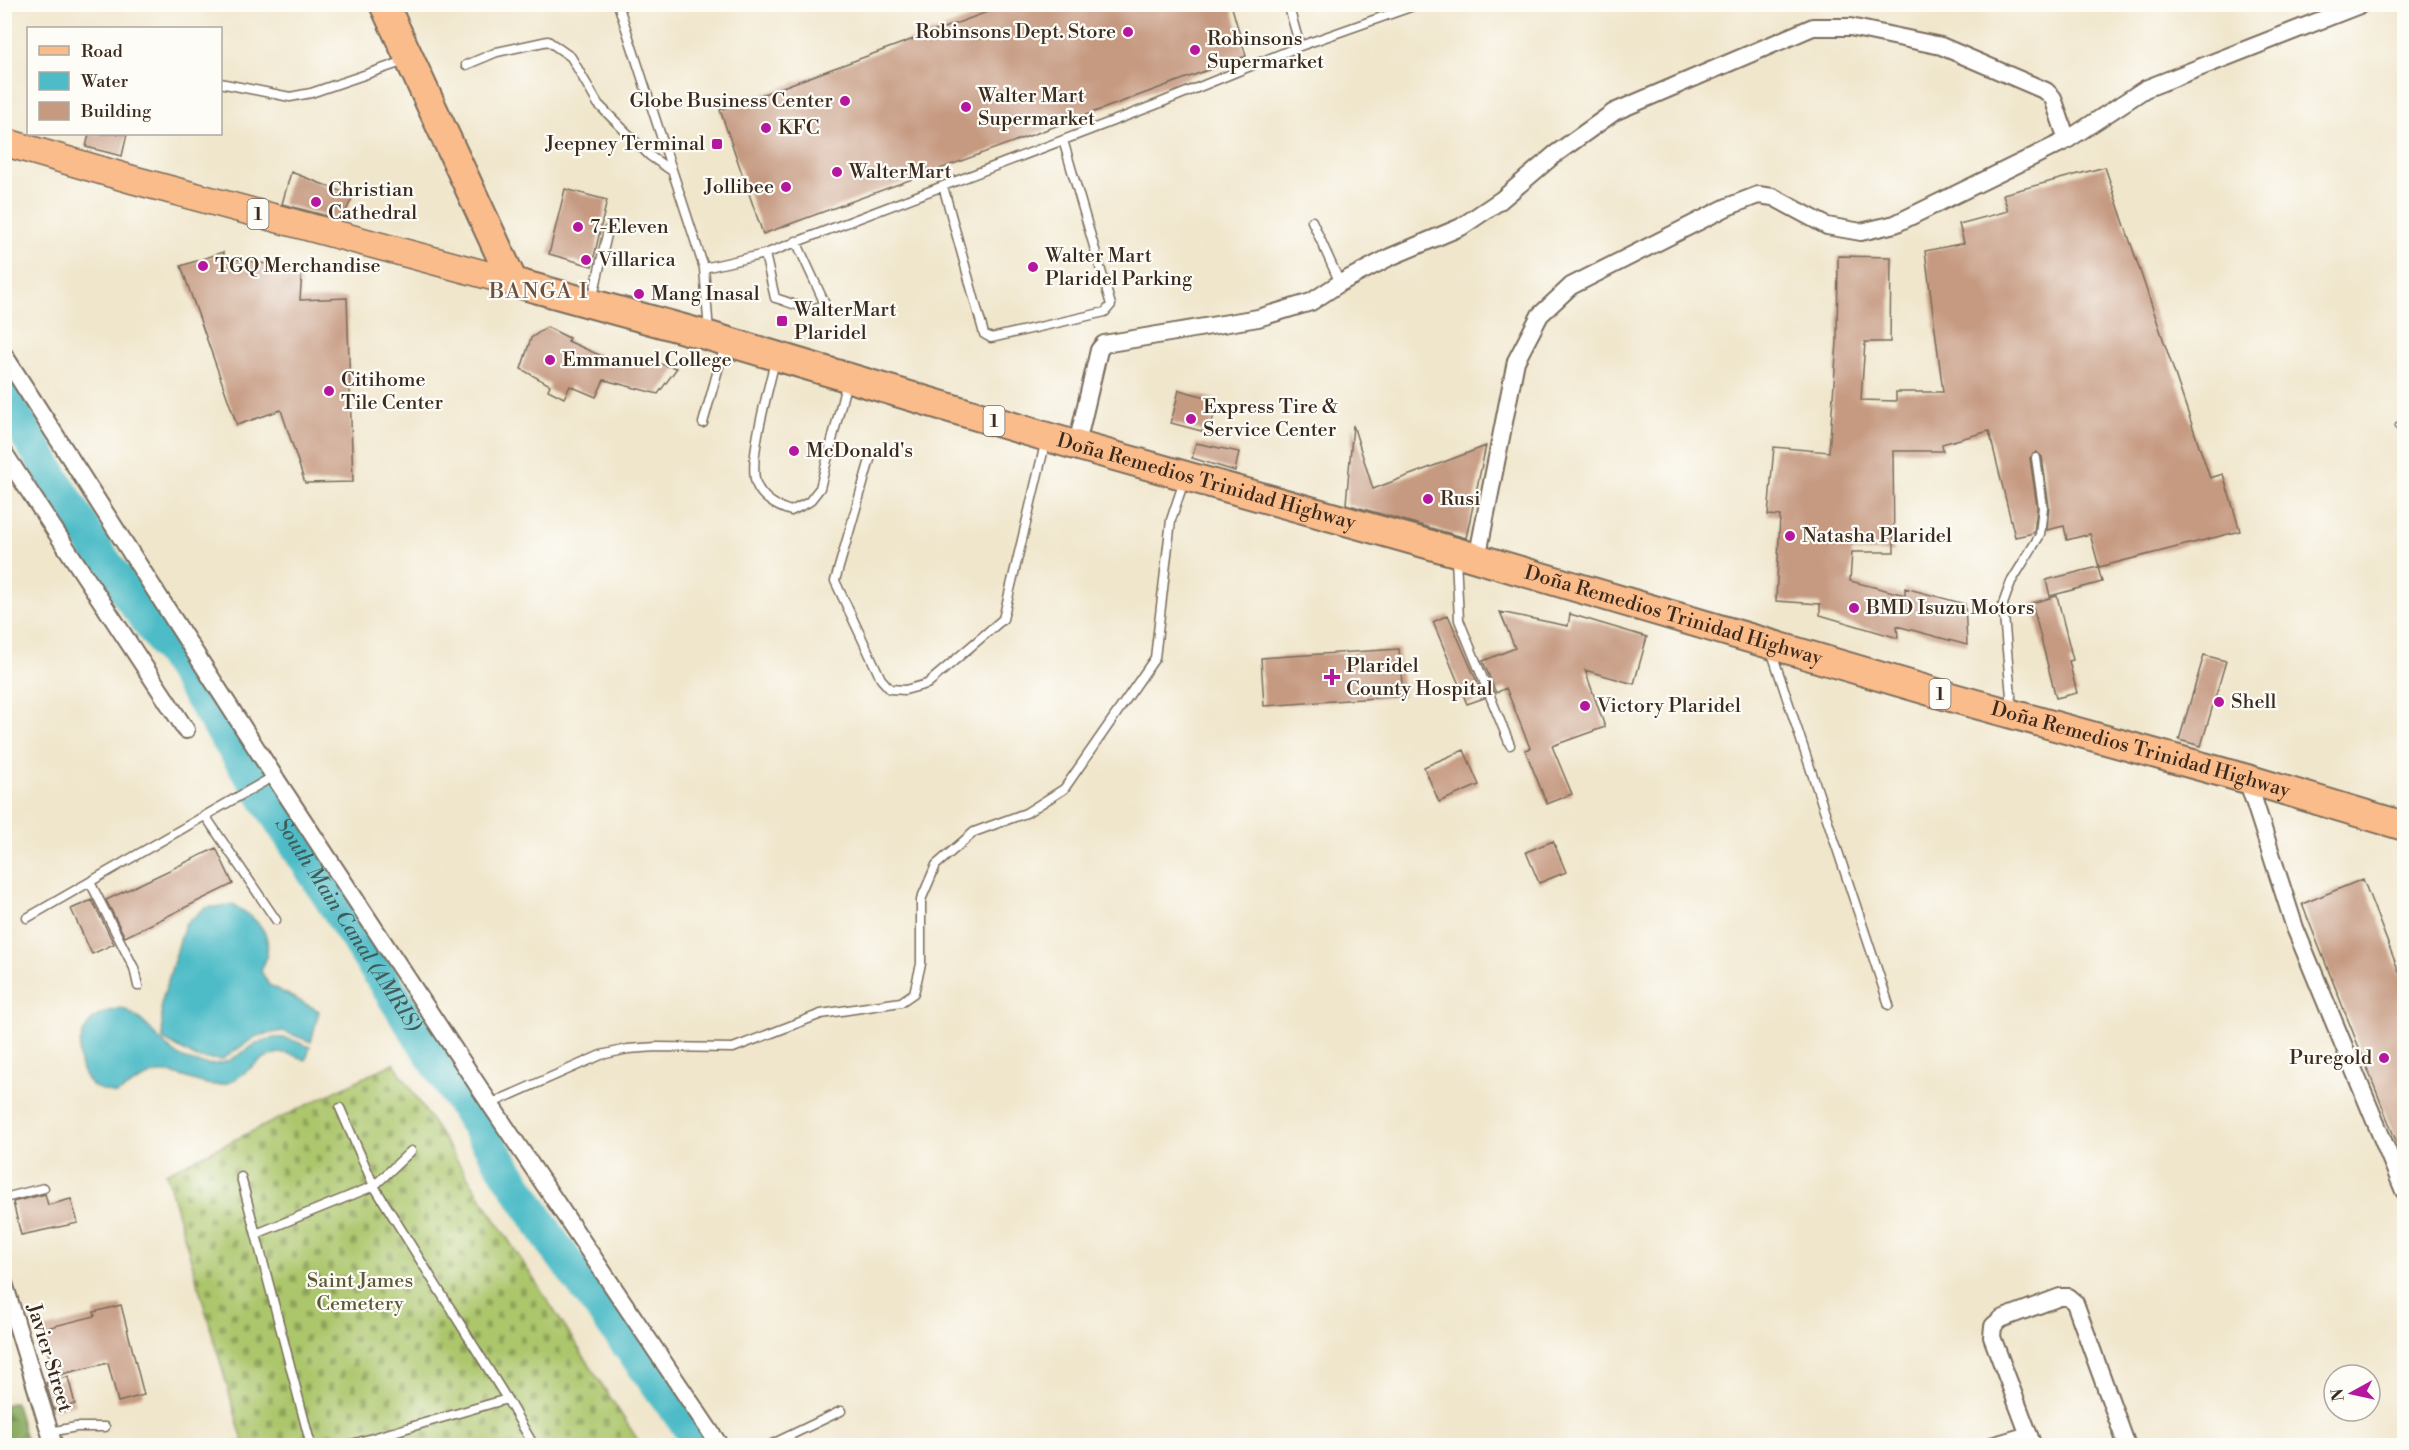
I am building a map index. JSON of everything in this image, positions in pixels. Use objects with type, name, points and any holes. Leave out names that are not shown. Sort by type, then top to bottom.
[{"type":"highway","points":[[384,4],[513,282]]},
{"type":"highway","name":"Doña Remedios Trinidad Highway","points":[[513,282],[717,339],[1047,437],[2013,715],[2247,778],[2404,826]]},
{"type":"main road","name":"Doña Remedios Trinidad Highway","points":[[4,142],[134,180],[513,282]]},
{"type":"street","points":[[1466,556],[1516,361],[1540,315],[1571,286],[1727,207],[1758,195],[1773,197],[1827,226],[1861,232],[1895,224],[2067,140],[2145,88],[2362,4]]},
{"type":"street","points":[[1077,444],[1099,350],[1104,344],[1258,318],[1311,302],[1340,283],[1390,257],[1461,227],[1502,200],[1554,155],[1614,112],[1813,27],[1850,27],[1941,46],[2046,91],[2053,98],[2067,140]]},
{"type":"street","points":[[4,355],[268,779],[720,1446]]},
{"type":"street","points":[[4,453],[186,730]]},
{"type":"street","points":[[2247,778],[2295,928],[2404,1191]]},
{"type":"street","name":"Javier Street","points":[[4,1283],[52,1439]]},
{"type":"street","points":[[1991,1446],[2031,1440],[1992,1337],[1994,1326],[2001,1319],[2060,1297],[2068,1297],[2075,1303],[2127,1446]]},
{"type":"lane","points":[[618,4],[705,268],[717,339],[703,423]]},
{"type":"lane","points":[[1288,4],[1300,46]]},
{"type":"lane","points":[[705,268],[765,254],[1300,46],[1419,4]]},
{"type":"lane","points":[[466,65],[497,52],[548,41],[571,57],[598,104],[650,156],[672,171]]},
{"type":"lane","points":[[222,83],[290,97],[311,93],[410,59]]},
{"type":"lane","points":[[943,186],[984,334],[991,338],[1105,312],[1111,305],[1063,140]]},
{"type":"lane","points":[[1312,221],[1340,283]]},
{"type":"lane","points":[[591,304],[608,230]]},
{"type":"lane","points":[[765,254],[775,298],[813,309],[819,308],[825,304],[822,295],[796,241]]},
{"type":"lane","points":[[776,357],[753,464],[757,485],[768,499],[778,507],[791,511],[809,502],[820,488],[848,378]]},
{"type":"lane","points":[[871,456],[835,581],[881,679],[890,689],[905,690],[927,684],[1003,619],[1047,437]]},
{"type":"lane","points":[[2013,715],[2003,604],[2011,582],[2040,535],[2043,507],[2036,458]]},
{"type":"lane","points":[[490,1104],[601,1055],[628,1049],[657,1047],[733,1048],[821,1014],[901,1002],[914,993],[921,964],[921,900],[936,865],[974,832],[1026,813],[1064,789],[1155,658],[1171,520],[1186,476]]},
{"type":"lane","points":[[1466,556],[1456,603],[1459,620],[1510,745]]},
{"type":"lane","points":[[1769,644],[1889,1005]]},
{"type":"lane","points":[[27,918],[236,800],[268,779]]},
{"type":"lane","points":[[206,817],[276,920]]},
{"type":"lane","points":[[90,882],[134,968],[138,986]]},
{"type":"lane","points":[[340,1108],[374,1186],[534,1446]]},
{"type":"lane","points":[[256,1234],[374,1186],[411,1151]]},
{"type":"lane","points":[[241,1177],[311,1446]]},
{"type":"lane","points":[[4,1198],[44,1188]]},
{"type":"lane","points":[[345,1446],[507,1399]]},
{"type":"lane","points":[[768,1446],[841,1411]]},
{"type":"lane","points":[[52,1439],[76,1427],[105,1427]]},
{"type":"green space","name":"Saint James Cemetery","points":[[394,1063],[641,1445],[226,1445],[243,1441],[166,1173]]},
{"type":"green space","points":[[15,1402],[28,1445],[5,1445],[5,1405]]},
{"type":"water","points":[[232,905],[251,917],[264,931],[267,949],[261,971],[269,985],[319,1011],[311,1042],[283,1031],[257,1036],[221,1060],[197,1058],[163,1039],[161,1004],[185,924],[205,908]]},
{"type":"water","points":[[121,1008],[142,1021],[175,1053],[198,1063],[223,1062],[271,1039],[293,1040],[310,1047],[306,1060],[287,1053],[268,1056],[227,1083],[218,1085],[201,1083],[175,1074],[158,1073],[116,1094],[93,1086],[83,1072],[79,1054],[82,1036],[91,1021],[101,1014]]},
{"type":"building","name":"WalterMart","points":[[1009,4],[1231,4],[1246,56],[763,234],[720,110]]},
{"type":"building","points":[[89,135],[127,135],[122,156],[86,147]]},
{"type":"building","points":[[2105,167],[2210,478],[2223,474],[2240,531],[2099,567],[2090,534],[2067,540],[2064,526],[2047,530],[2049,506],[2042,457],[2036,452],[2030,458],[2037,507],[2034,533],[2015,537],[1989,431],[1942,444],[1943,451],[1893,451],[1894,552],[1852,552],[1850,581],[1905,595],[1905,588],[1965,604],[1967,645],[1897,626],[1898,638],[1820,615],[1820,604],[1776,601],[1780,516],[1768,515],[1774,447],[1829,452],[1837,342],[1838,256],[1891,257],[1890,342],[1865,342],[1861,400],[1896,401],[1896,392],[1943,392],[1925,251],[1964,243],[1959,224],[2008,211],[2003,194]]},
{"type":"building","name":"Christian Cathedral","points":[[291,172],[353,196],[342,220],[282,204]]},
{"type":"building","name":"7-Eleven","points":[[565,189],[607,200],[592,266],[549,254]]},
{"type":"building","points":[[223,252],[225,257],[302,270],[300,300],[347,298],[353,482],[305,483],[281,410],[237,425],[181,266]]},
{"type":"building","points":[[547,327],[569,338],[568,341],[617,363],[621,355],[677,368],[658,394],[604,380],[596,397],[570,386],[564,398],[548,390],[550,385],[521,369],[531,338]]},
{"type":"building","points":[[1179,390],[1218,400],[1209,433],[1171,423]]},
{"type":"building","name":"Rusi","points":[[1353,425],[1373,489],[1486,446],[1466,538],[1346,504]]},
{"type":"building","points":[[1196,443],[1239,452],[1235,471],[1192,458]]},
{"type":"building","points":[[2098,567],[2102,582],[2050,596],[2046,580]]},
{"type":"building","points":[[2057,596],[2073,660],[2069,661],[2077,693],[2056,698],[2032,603]]},
{"type":"building","points":[[1500,612],[1568,626],[1570,614],[1647,637],[1634,684],[1585,670],[1605,727],[1552,746],[1572,794],[1547,804],[1525,750],[1530,748],[1506,688],[1496,693],[1483,661],[1515,648]]},
{"type":"building","points":[[1448,615],[1484,698],[1467,704],[1433,622]]},
{"type":"building","name":"Plaridel County Hospital","points":[[1399,649],[1403,696],[1264,706],[1261,658]]},
{"type":"building","points":[[2204,655],[2226,661],[2201,746],[2179,740]]},
{"type":"building","points":[[1464,750],[1479,785],[1439,802],[1424,767]]},
{"type":"building","points":[[1553,841],[1566,872],[1539,883],[1526,852]]},
{"type":"building","points":[[216,848],[233,884],[125,937],[106,900]]},
{"type":"building","name":"Puregold","points":[[2363,879],[2404,985],[2404,1161],[2302,904]]},
{"type":"building","points":[[92,900],[114,944],[92,954],[71,909]]},
{"type":"building","points":[[45,1194],[48,1205],[71,1199],[78,1223],[21,1235],[13,1202]]},
{"type":"building","points":[[121,1305],[144,1395],[118,1402],[108,1363],[54,1376],[42,1329],[95,1316],[94,1312]]},
{"type":"building","points":[[68,1377],[75,1404],[54,1410],[46,1383]]},
{"type":"waterway","name":"South Main Canal (AMRIS)","points":[[4,397],[99,554],[179,664],[555,1246],[703,1446]]},
{"type":"place","name":"Robinsons Dept. Store","points":[[1128,32]]},
{"type":"place","name":"Robinsons Supermarket","points":[[1195,50]]},
{"type":"place","name":"Globe Business Center","points":[[845,101]]},
{"type":"place","name":"Walter Mart Supermarket","points":[[966,107]]},
{"type":"place","name":"KFC","points":[[766,128]]},
{"type":"place","name":"Jeepney Terminal","points":[[717,144]]},
{"type":"place","name":"WalterMart","points":[[837,172]]},
{"type":"place","name":"Jollibee","points":[[786,187]]},
{"type":"place","name":"Christian Cathedral","points":[[316,202]]},
{"type":"place","name":"7-Eleven","points":[[578,227]]},
{"type":"place","name":"Villarica","points":[[586,260]]},
{"type":"place","name":"TGQ Merchandise","points":[[203,266]]},
{"type":"place","name":"Walter Mart Plaridel Parking","points":[[1033,267]]},
{"type":"place","name":"Mang Inasal","points":[[639,294]]},
{"type":"place","name":"WalterMart Plaridel","points":[[782,321]]},
{"type":"place","name":"Emmanuel College","points":[[550,360]]},
{"type":"place","name":"Citihome Tile Center","points":[[329,391]]},
{"type":"place","name":"Express Tire & Service Center","points":[[1191,419]]},
{"type":"place","name":"McDonald's","points":[[794,451]]},
{"type":"place","name":"Rusi","points":[[1428,499]]},
{"type":"place","name":"Natasha Plaridel","points":[[1790,536]]},
{"type":"place","name":"BMD Isuzu Motors","points":[[1854,608]]},
{"type":"place","name":"Plaridel County Hospital","points":[[1332,677]]},
{"type":"place","name":"Shell","points":[[2219,702]]},
{"type":"place","name":"Victory Plaridel","points":[[1585,706]]},
{"type":"place","name":"Puregold","points":[[2384,1058]]},
{"type":"district","name":"BANGA I","points":[[539,291]]}]
